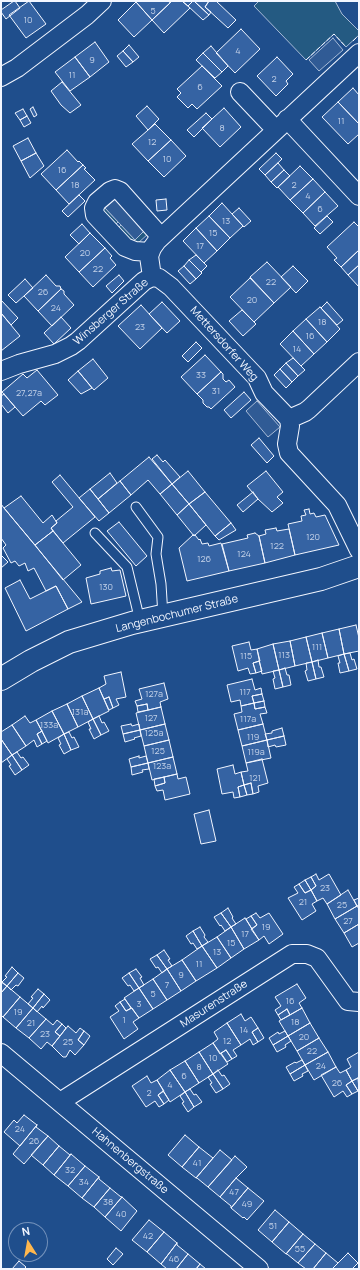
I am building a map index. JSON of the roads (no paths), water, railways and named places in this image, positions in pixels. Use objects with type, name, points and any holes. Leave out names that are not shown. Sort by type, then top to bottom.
[{"type":"street","points":[[1,77],[17,68],[36,54],[87,15],[102,1]]},
{"type":"street","points":[[161,237],[120,191],[115,189],[110,191],[97,202],[94,208],[95,215],[125,248],[135,251],[150,252],[154,244],[161,237],[359,53]]},
{"type":"street","points":[[240,92],[281,125],[359,196]]},
{"type":"street","name":"Winsberger Straße","points":[[1,371],[19,364],[51,356],[78,341],[144,280],[152,277],[149,260],[150,252]]},
{"type":"street","name":"Mettersdorfer Weg","points":[[152,277],[159,278],[171,287],[257,378],[264,393],[289,418]]},
{"type":"street","points":[[359,362],[309,409],[289,418],[290,426],[287,444],[289,453],[337,505],[359,550]]},
{"type":"street","name":"Langenbochumer Straße","points":[[1,679],[31,661],[69,642],[140,621],[321,579],[359,566]]},
{"type":"street","name":"Masurenstraße","points":[[60,1102],[292,954],[307,954],[317,958],[348,1000],[359,1002]]},
{"type":"street","name":"Hahnenbergstraße","points":[[1,1052],[259,1269]]},
{"type":"lane","points":[[136,508],[158,537],[156,554],[161,584],[163,616]]},
{"type":"lane","points":[[95,533],[127,567],[140,621]]}]
